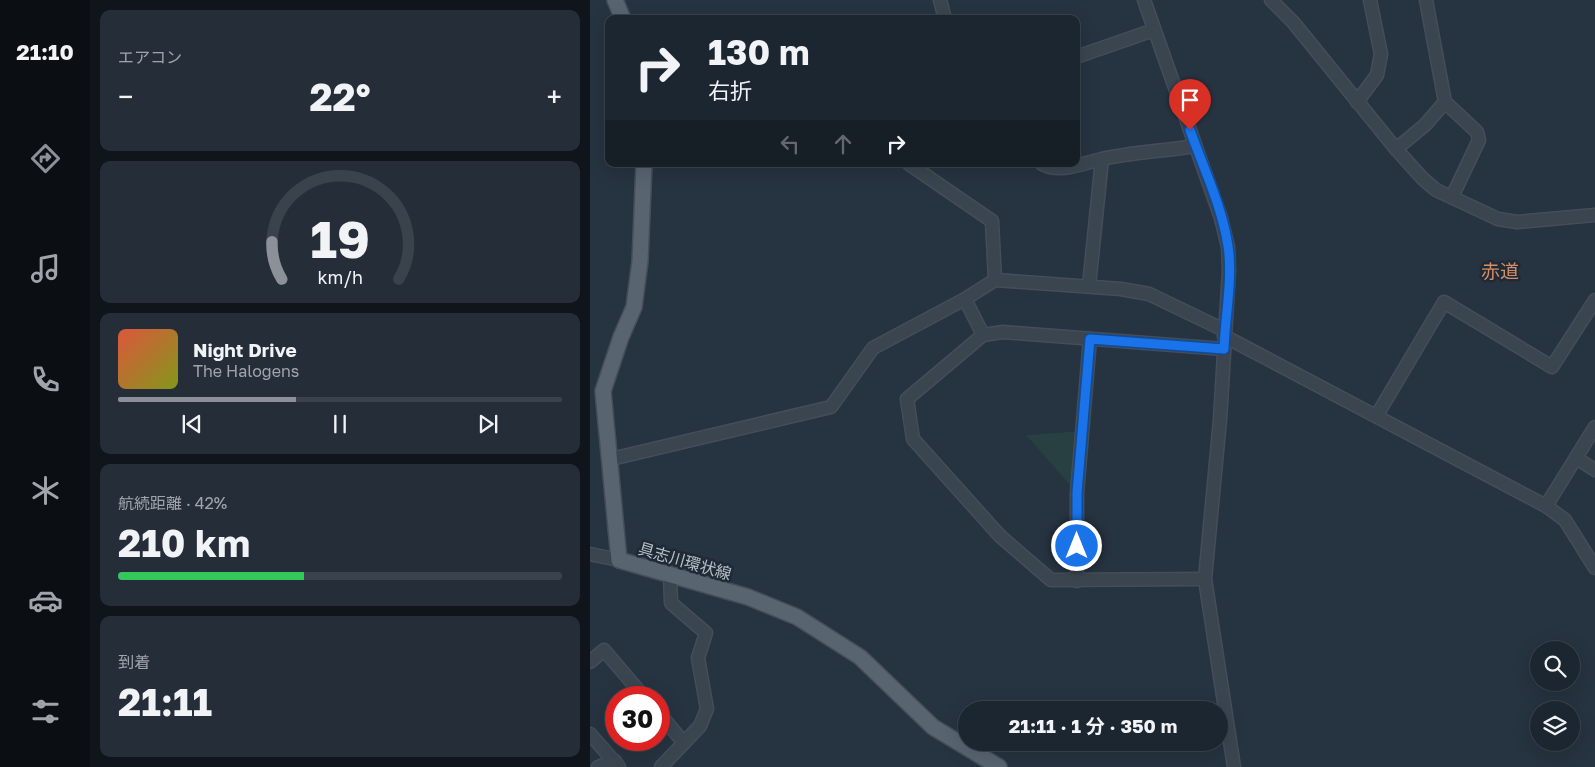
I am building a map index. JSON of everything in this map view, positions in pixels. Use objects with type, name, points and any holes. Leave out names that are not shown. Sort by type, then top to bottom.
[{"type":"main road","points":[[615,0],[621,15]]},
{"type":"main road","name":"具志川環状線","points":[[644,167],[640,261],[634,307],[602,391],[611,459],[619,560],[773,606],[819,629],[860,657],[933,727],[999,767]]},
{"type":"street","points":[[940,0],[944,15]]},
{"type":"street","points":[[1144,0],[1220,218],[1228,247],[1229,270],[1220,420],[1205,579],[1234,767]]},
{"type":"street","points":[[1271,0],[1293,22],[1422,179],[1452,197],[1498,219],[1517,222],[1595,215]]},
{"type":"street","points":[[1357,102],[1377,75],[1381,54],[1370,0]]},
{"type":"street","points":[[1426,0],[1445,102],[1477,132],[1479,140],[1452,197]]},
{"type":"street","points":[[1080,56],[1154,30]]},
{"type":"street","points":[[1396,149],[1425,125],[1445,102]]},
{"type":"street","points":[[1080,166],[1102,159],[1195,146]]},
{"type":"street","points":[[1089,286],[1102,159]]},
{"type":"street","points":[[913,167],[992,221],[995,280]]},
{"type":"street","points":[[1048,167],[1076,167]]},
{"type":"street","points":[[611,459],[832,407],[874,348],[966,299],[995,280],[1089,286],[1149,294],[1546,506],[1565,520],[1595,568]]},
{"type":"street","points":[[966,299],[983,335]]},
{"type":"street","points":[[1377,415],[1444,302],[1552,368],[1595,300]]},
{"type":"street","points":[[1205,579],[1077,582],[1051,580],[1000,536],[913,439],[907,399],[983,335],[1004,332],[1224,349]]},
{"type":"street","points":[[1077,582],[1077,493],[1090,339]]},
{"type":"street","points":[[1546,506],[1595,427]]},
{"type":"street","points":[[1576,458],[1595,470]]},
{"type":"street","points":[[590,554],[619,560]]},
{"type":"street","points":[[661,767],[700,726],[707,709],[698,658],[706,633],[671,603],[670,576]]},
{"type":"street","points":[[590,662],[604,650],[635,686]]},
{"type":"street","points":[[670,726],[684,743]]},
{"type":"street","points":[[590,734],[617,764]]},
{"type":"street","points":[[598,767],[617,764]]},
{"type":"green space","points":[[1083,431],[1077,493],[1026,435]]},
{"type":"district","name":"赤道","points":[[1500,270]]},
{"type":"route","points":[[1077,546],[1077,493],[1090,339],[1224,349],[1229,270],[1228,247],[1190,130]]}]
